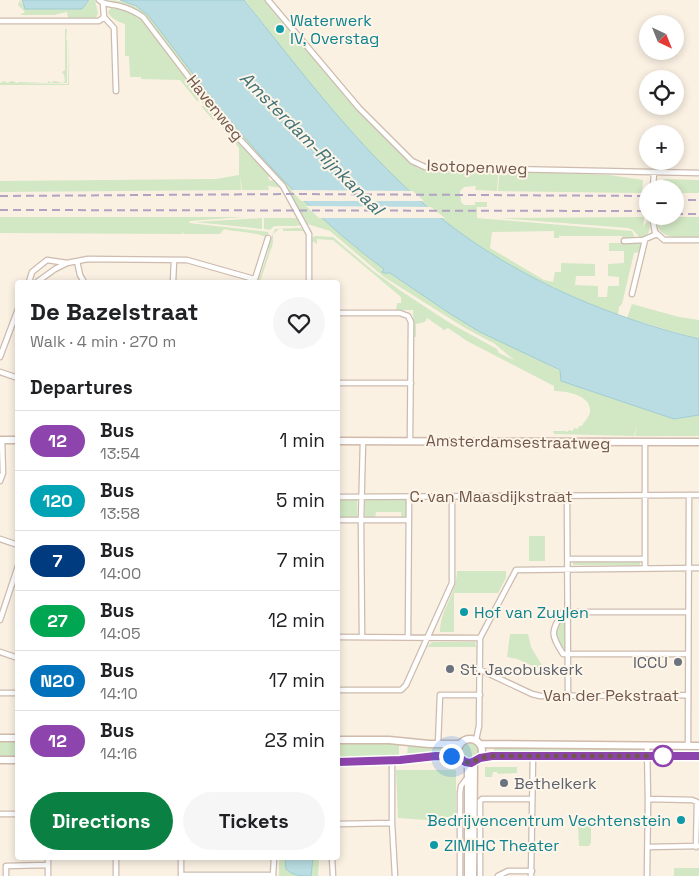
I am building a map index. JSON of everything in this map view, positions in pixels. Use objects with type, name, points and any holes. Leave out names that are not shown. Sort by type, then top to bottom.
[{"type":"main road","points":[[1,440],[15,440]]},
{"type":"main road","name":"Amsterdamsestraatweg","points":[[340,441],[699,442]]},
{"type":"main road","points":[[0,738],[15,738]]},
{"type":"main road","points":[[340,740],[389,740],[459,744],[466,739],[478,742],[699,746]]},
{"type":"main road","points":[[468,876],[468,777],[474,761],[482,753],[478,742]]},
{"type":"main road","points":[[459,744],[459,757]]},
{"type":"main road","points":[[340,762],[436,756],[459,757],[474,761],[533,756],[699,756]]},
{"type":"main road","points":[[0,760],[15,760]]},
{"type":"main road","points":[[473,876],[474,761]]},
{"type":"street","name":"Isotopenweg","points":[[268,0],[360,108],[412,161],[420,165],[433,167],[699,173]]},
{"type":"street","points":[[101,2],[104,18],[114,28],[116,91]]},
{"type":"street","name":"Havenweg","points":[[101,2],[133,11],[148,22],[219,117],[283,186],[309,234],[309,280]]},
{"type":"street","points":[[0,21],[98,21],[104,18]]},
{"type":"street","points":[[654,172],[654,180]]},
{"type":"street","points":[[653,225],[657,234],[664,240],[699,240]]},
{"type":"street","points":[[624,240],[646,240],[657,234]]},
{"type":"street","points":[[254,280],[268,238]]},
{"type":"street","points":[[632,294],[646,240]]},
{"type":"street","points":[[30,280],[32,272],[47,260],[67,263]]},
{"type":"street","points":[[40,280],[55,269],[77,260],[174,260],[199,262],[251,280]]},
{"type":"street","points":[[77,260],[83,280]]},
{"type":"street","points":[[173,280],[174,260]]},
{"type":"street","points":[[340,313],[400,313],[408,316],[411,322],[410,440]]},
{"type":"street","points":[[0,357],[15,317]]},
{"type":"street","points":[[0,372],[15,377]]},
{"type":"street","points":[[340,383],[411,383]]},
{"type":"street","points":[[0,482],[2,474],[1,440]]},
{"type":"street","points":[[362,637],[361,520],[363,441]]},
{"type":"street","points":[[644,443],[645,568]]},
{"type":"street","name":"C. van Maasdijkstraat","points":[[340,497],[699,495]]},
{"type":"street","points":[[340,690],[401,690],[404,688],[452,584],[452,496]]},
{"type":"street","points":[[567,496],[568,695]]},
{"type":"street","points":[[688,746],[689,496]]},
{"type":"street","points":[[408,637],[409,497]]},
{"type":"street","name":"C. van Maasdijkstraat","points":[[340,520],[409,520]]},
{"type":"street","points":[[0,539],[15,544]]},
{"type":"street","points":[[568,559],[645,559]]},
{"type":"street","points":[[478,742],[480,726],[480,638],[516,570],[699,568]]},
{"type":"street","points":[[0,620],[15,575]]},
{"type":"street","points":[[688,612],[568,611],[563,612],[554,628],[554,639],[563,654],[688,654]]},
{"type":"street","points":[[340,637],[480,638]]},
{"type":"street","points":[[0,652],[15,657]]},
{"type":"street","name":"Van der Pekstraat","points":[[481,670],[540,696],[688,696]]},
{"type":"street","points":[[0,693],[15,693]]},
{"type":"street","points":[[438,744],[438,698],[440,696],[480,695]]},
{"type":"street","points":[[647,746],[647,876]]},
{"type":"street","points":[[498,876],[508,871],[532,874],[533,756]]},
{"type":"street","points":[[392,760],[392,823],[395,876]]},
{"type":"street","points":[[460,876],[461,786],[468,777]]},
{"type":"street","points":[[480,876],[480,801],[482,799],[532,799]]},
{"type":"street","points":[[648,799],[692,800],[696,802],[698,846],[648,847]]},
{"type":"street","points":[[0,814],[15,814]]},
{"type":"street","points":[[340,824],[392,823]]},
{"type":"street","points":[[48,860],[48,876]]},
{"type":"street","points":[[116,860],[116,876]]},
{"type":"street","points":[[181,860],[181,875],[273,876],[274,860]]},
{"type":"street","points":[[332,860],[332,876]]},
{"type":"street","points":[[6,876],[6,866],[48,865]]},
{"type":"green space","points":[[20,0],[25,9],[82,9],[90,0],[95,0],[98,13],[96,18],[68,18],[67,12],[54,15],[20,15],[25,12],[18,5]]},
{"type":"green space","points":[[105,0],[128,3],[148,15],[215,102],[252,146],[301,197],[345,238],[384,269],[449,313],[560,371],[562,381],[674,419],[699,415],[699,436],[635,436],[637,425],[634,436],[554,434],[553,431],[573,431],[574,428],[578,429],[579,426],[582,426],[590,412],[590,406],[583,398],[571,393],[554,391],[554,386],[467,341],[448,328],[442,331],[443,329],[427,318],[425,322],[416,324],[416,337],[414,337],[413,310],[396,310],[397,303],[401,303],[401,297],[333,240],[317,239],[317,244],[312,241],[312,238],[315,236],[333,237],[372,270],[401,291],[450,323],[497,349],[499,353],[514,360],[495,344],[465,328],[384,277],[330,231],[307,224],[286,185],[229,124],[147,19],[132,8]]},
{"type":"green space","points":[[245,0],[265,0],[352,103],[384,137],[418,168],[429,171],[496,171],[496,175],[498,175],[497,191],[475,190],[476,186],[464,187],[460,191],[461,202],[464,205],[475,205],[475,202],[487,202],[487,207],[477,207],[477,218],[632,231],[635,238],[622,238],[622,236],[559,236],[559,238],[554,238],[554,231],[492,232],[490,248],[544,280],[553,282],[555,272],[561,272],[561,263],[595,264],[595,276],[576,276],[575,285],[598,286],[598,297],[607,297],[608,286],[619,286],[619,277],[608,276],[608,264],[624,263],[624,251],[609,251],[609,243],[641,243],[640,252],[634,253],[618,315],[561,291],[523,272],[470,240],[437,216],[406,189],[348,129]]},
{"type":"green space","points":[[111,8],[127,11],[142,20],[216,115],[213,120],[202,107],[204,105],[200,100],[197,101],[180,80],[130,77],[129,56],[125,56],[125,24],[111,16],[108,12]]},
{"type":"green space","points":[[65,29],[67,29],[67,83],[12,84],[68,84],[69,39],[69,85],[0,85],[0,83],[5,81],[7,83],[12,81],[17,83],[47,83],[49,81],[51,83],[54,81],[63,83],[65,81],[62,72],[65,70]]},
{"type":"green space","points":[[221,121],[271,176],[268,177],[270,181],[274,180],[282,188],[268,186],[269,190],[242,190],[240,175],[241,190],[0,192],[0,181],[216,179],[239,175],[239,148],[218,122]]},
{"type":"green space","points":[[501,171],[609,175],[643,180],[639,180],[639,193],[498,191],[499,175],[501,175]]},
{"type":"green space","points":[[665,179],[699,180],[699,193],[684,193],[684,180],[662,180]]},
{"type":"green space","points":[[0,217],[244,217],[190,221],[189,223],[269,232],[266,237],[224,229],[220,234],[184,234],[182,232],[182,234],[0,233]]},
{"type":"green space","points":[[639,217],[639,225],[643,225],[643,227],[650,225],[650,228],[647,236],[641,239],[633,230],[628,228],[499,218]]},
{"type":"green space","points":[[684,217],[699,217],[699,237],[665,235],[657,225],[660,225],[662,228],[662,225],[684,225]]},
{"type":"green space","points":[[262,218],[262,229],[195,222]]},
{"type":"green space","points":[[264,218],[298,218],[301,223],[296,226],[274,226],[270,230],[264,229]]},
{"type":"green space","points":[[301,228],[304,231],[283,231],[283,229],[279,229],[273,234],[273,243],[261,280],[259,280],[269,249],[267,248],[275,229]]},
{"type":"green space","points":[[632,304],[679,317],[699,320],[699,339],[627,318]]},
{"type":"green space","points":[[357,499],[357,518],[340,518],[340,500]]},
{"type":"green space","points":[[365,500],[407,500],[407,517],[401,517],[401,512],[376,512],[375,518],[365,518]]},
{"type":"green space","points":[[529,536],[545,536],[545,561],[529,561]]},
{"type":"green space","points":[[573,561],[640,561],[640,565],[573,565]]},
{"type":"green space","points":[[457,571],[506,571],[506,578],[498,593],[454,593],[454,632],[440,632],[443,616],[454,587]]},
{"type":"green space","points":[[562,616],[566,617],[566,648],[562,648],[556,636],[556,629]]},
{"type":"green space","points":[[510,634],[528,634],[531,647],[543,667],[543,671],[517,659],[507,657]]},
{"type":"green space","points":[[432,642],[475,642],[476,647],[427,647]]},
{"type":"green space","points":[[0,740],[15,740],[15,757],[0,758]]},
{"type":"green space","points":[[340,742],[399,742],[399,758],[340,760]]},
{"type":"green space","points":[[408,743],[445,746],[445,755],[407,757]]},
{"type":"green space","points":[[467,743],[473,743],[478,748],[476,757],[467,759],[462,754],[462,748]]},
{"type":"green space","points":[[494,747],[640,747],[645,752],[643,755],[494,755]]},
{"type":"green space","points":[[699,747],[699,755],[653,754],[651,751],[653,748]]},
{"type":"green space","points":[[485,767],[517,767],[517,773],[498,774],[493,772],[492,777],[485,777]]},
{"type":"green space","points":[[396,770],[456,770],[456,817],[441,817],[427,820],[398,818]]},
{"type":"green space","points":[[582,822],[588,822],[591,827],[591,843],[589,846],[579,846],[578,826]]},
{"type":"green space","points":[[279,860],[319,860],[318,876],[279,876]]},
{"type":"green space","points":[[674,868],[699,868],[699,876],[674,876]]},
{"type":"water","points":[[22,0],[89,0],[82,9],[25,9]]},
{"type":"water","name":"Amsterdam-Rijnkanaal","points":[[120,0],[244,0],[308,80],[375,157],[424,204],[454,228],[519,270],[553,288],[625,317],[699,339],[699,415],[674,419],[561,381],[560,370],[480,332],[390,273],[382,272],[384,269],[338,232],[274,170],[207,92],[148,15],[136,6]]},
{"type":"water","points":[[285,860],[313,860],[311,876],[298,875],[286,869]]},
{"type":"pier","points":[[291,190],[413,191],[424,201],[301,201]]},
{"type":"pier","points":[[306,206],[431,207],[445,218],[319,218]]},
{"type":"railway","points":[[0,196],[297,194],[639,196]]},
{"type":"railway","points":[[684,200],[699,200]]},
{"type":"railway","points":[[0,210],[639,211]]},
{"type":"railway","points":[[684,214],[699,214]]},
{"type":"bus line","name":"12","points":[[340,762],[400,760],[436,756],[459,757],[468,763],[492,756],[699,756]]},
{"type":"place","name":"Waterwerk IV, Overstag","points":[[280,29]]},
{"type":"place","name":"Hof van Zuylen","points":[[464,612]]},
{"type":"place","name":"ICCU","points":[[678,662]]},
{"type":"place","name":"St. Jacobuskerk","points":[[450,669]]},
{"type":"place","name":"Bethelkerk","points":[[504,783]]},
{"type":"place","name":"Bedrijvencentrum Vechtenstein","points":[[681,820]]},
{"type":"place","name":"ZIMIHC Theater","points":[[434,845]]},
{"type":"route","points":[[451,756],[459,757],[468,763],[492,756],[663,756]]}]
